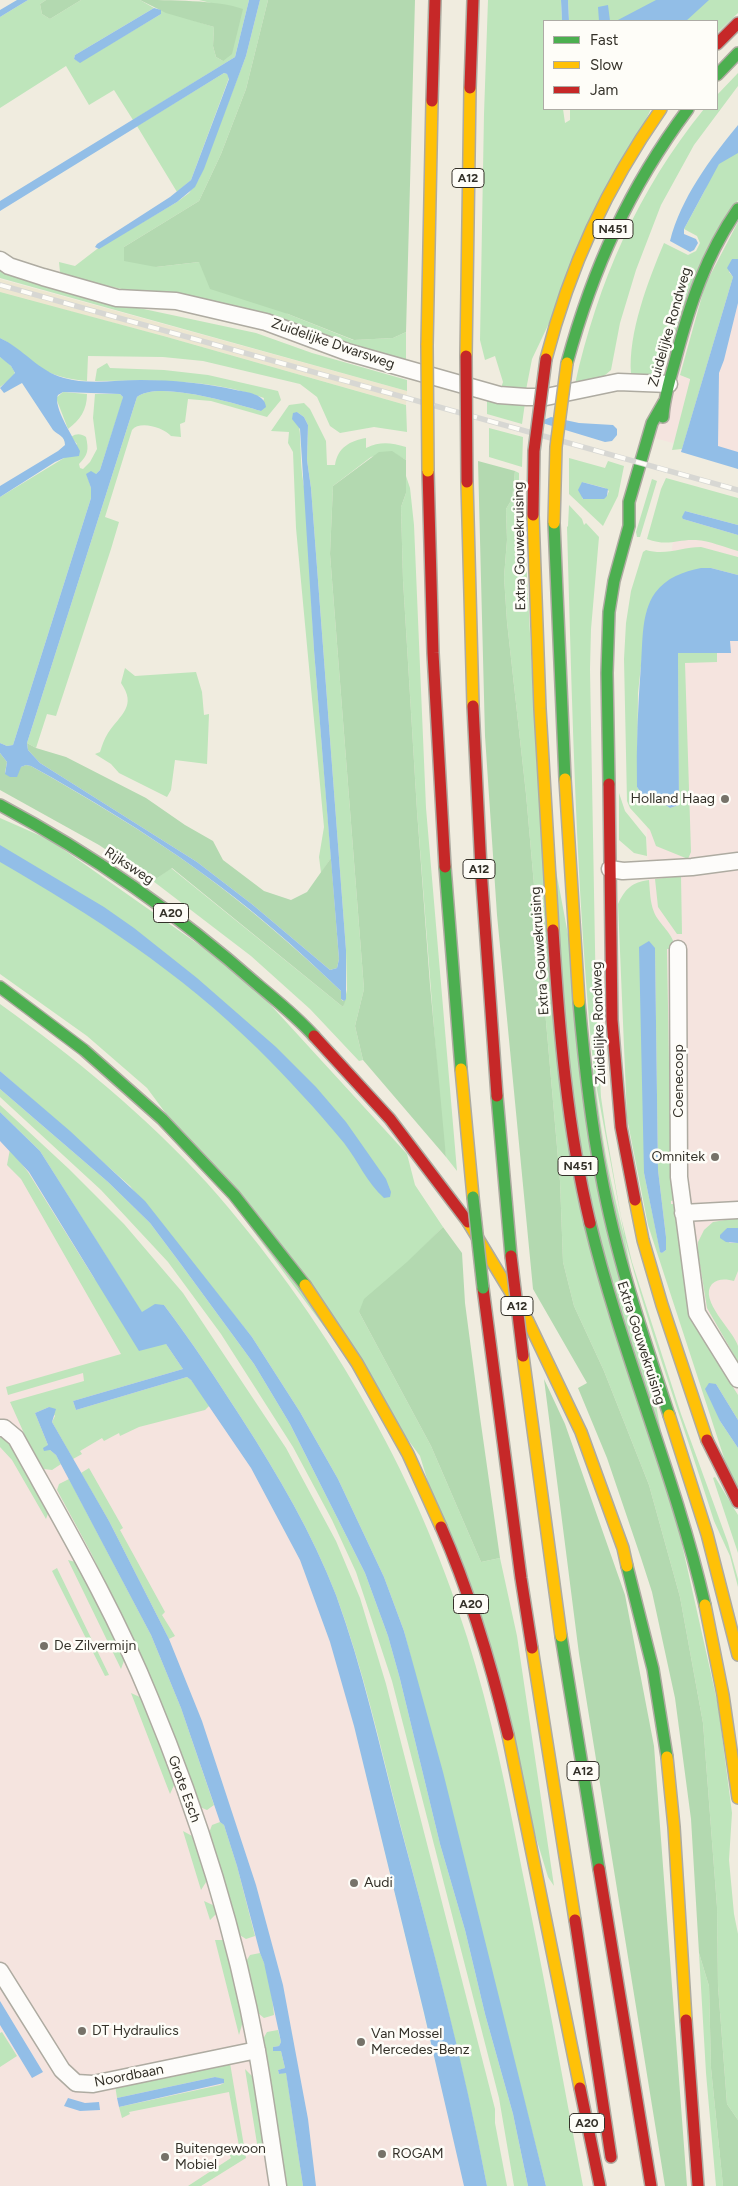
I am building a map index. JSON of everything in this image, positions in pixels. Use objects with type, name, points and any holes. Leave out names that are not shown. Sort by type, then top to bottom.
[{"type":"main road","name":"A12","points":[[435,0],[430,138],[427,345],[428,472],[433,659],[443,853],[455,1006],[473,1197],[500,1430],[521,1578],[597,2056],[612,2168]]},
{"type":"main road","name":"A12","points":[[473,0],[469,123],[466,356],[469,636],[480,885],[491,1040],[511,1256],[557,1606],[651,2186]]},
{"type":"main road","points":[[718,43],[738,23]]},
{"type":"main road","points":[[718,74],[738,53]]},
{"type":"main road","name":"Extra Gouwekruising","points":[[660,110],[621,169],[587,234],[564,295],[546,359],[535,444],[533,515],[542,740],[561,1046],[571,1128],[600,1266],[684,1527],[704,1598],[722,1686],[738,1798]]},
{"type":"main road","name":"Extra Gouwekruising","points":[[687,110],[651,161],[613,228],[583,304],[567,363],[556,447],[554,523],[563,732],[577,977],[584,1063],[592,1127],[619,1252],[704,1520],[723,1588],[738,1655]]},
{"type":"main road","name":"Zuidelijke Rondweg","points":[[650,474],[662,426],[664,402],[700,273],[716,241],[738,209]]},
{"type":"main road","name":"Zuidelijke Rondweg","points":[[629,526],[629,502],[652,423],[664,402]]},
{"type":"main road","name":"Zuidelijke Rondweg","points":[[641,505],[629,526],[614,581],[607,639],[614,1056],[621,1127],[633,1197],[651,1270],[710,1448],[738,1502]]},
{"type":"main road","name":"Rijksweg","points":[[0,805],[72,847],[153,899],[235,962],[299,1018],[378,1103],[418,1152],[490,1254],[530,1324],[565,1394],[593,1460],[614,1519],[637,1597],[650,1651],[668,1763],[698,2186]]},
{"type":"main road","name":"A20","points":[[0,987],[58,1030],[134,1092],[209,1165],[300,1276],[343,1339],[416,1468],[444,1532],[466,1590],[485,1646],[507,1728],[600,2186]]},
{"type":"street","name":"Zuidelijke Dwarsweg","points":[[0,260],[9,266],[42,277],[117,298],[176,301],[266,322],[298,332],[347,352],[499,395],[541,397],[618,382],[669,384]]},
{"type":"street","points":[[610,868],[623,871],[692,867],[738,861]]},
{"type":"street","name":"Coenecoop","points":[[678,949],[679,1177],[683,1213],[697,1313],[738,1379]]},
{"type":"street","points":[[683,1213],[738,1210]]},
{"type":"street","name":"Grote Esch","points":[[0,1428],[4,1428],[16,1438],[100,1589],[150,1698],[200,1830],[232,1939],[256,2050],[278,2186]]},
{"type":"street","name":"Noordbaan","points":[[0,1971],[62,2070],[76,2083],[93,2084],[256,2050]]},
{"type":"shaded area","points":[[738,200],[738,461],[651,437]]},
{"type":"shaded area","points":[[0,279],[407,391],[406,405],[167,337],[0,293]]},
{"type":"shaded area","points":[[678,511],[738,528],[738,1425],[686,1335],[658,1191],[649,941],[645,717]]},
{"type":"shaded area","points":[[0,1128],[250,1448],[316,1580],[354,1726],[465,2186],[0,2186]]},
{"type":"green space","points":[[28,0],[46,0],[40,4],[42,14],[50,19],[81,0],[140,0],[154,8],[75,55],[74,59],[80,62],[161,14],[161,10],[214,27],[213,46],[216,57],[223,61],[211,3],[199,0],[249,0],[235,57],[133,120],[114,90],[89,105],[66,66],[0,108],[0,17]]},
{"type":"green space","points":[[46,0],[81,0],[50,19],[42,14],[40,4]]},
{"type":"green space","points":[[140,0],[207,2],[243,9],[232,54],[223,61],[216,57],[213,46],[214,27],[166,13]]},
{"type":"green space","points":[[260,0],[268,0],[246,89],[221,154],[199,201],[124,247],[156,267],[199,262],[288,314],[353,340],[393,338],[406,332],[406,363],[144,294],[64,276],[60,272],[59,262],[75,266],[97,249],[189,193],[199,179],[246,56]]},
{"type":"green space","points":[[268,0],[415,0],[406,332],[393,338],[354,340],[288,314],[210,289],[199,262],[156,267],[124,261],[124,247],[199,201],[221,154],[246,89]]},
{"type":"green space","points":[[488,0],[561,0],[562,20],[543,20],[543,110],[563,110],[565,123],[570,120],[570,110],[651,110],[532,359],[526,390],[501,388],[503,382],[495,356],[485,360],[480,340]]},
{"type":"green space","points":[[568,0],[738,0],[738,13],[718,32],[718,20],[569,20]]},
{"type":"green space","points":[[224,73],[229,78],[191,180],[177,192],[137,126]]},
{"type":"green space","points":[[738,73],[738,86],[694,145],[661,205],[636,270],[620,323],[611,370],[604,376],[575,384],[584,346],[596,309],[623,239],[659,172],[680,140],[703,110],[718,110],[718,94]]},
{"type":"green space","points":[[738,136],[738,200],[662,370],[653,374],[631,374],[633,342],[640,307],[664,243],[688,255],[696,251],[700,243],[697,236],[684,229],[705,190],[717,156]]},
{"type":"green space","points":[[738,222],[738,259],[732,259],[729,272],[733,277],[682,449],[672,450],[690,380],[680,375],[705,285]]},
{"type":"green space","points":[[0,268],[125,305],[256,333],[312,353],[407,380],[407,391],[0,278]]},
{"type":"green space","points":[[0,292],[406,405],[407,432],[374,427],[340,433],[330,426],[317,397],[300,384],[203,361],[163,357],[88,356],[87,381],[53,374],[41,368],[0,338]]},
{"type":"green space","points":[[0,357],[14,370],[15,376],[0,387]]},
{"type":"green space","points":[[107,363],[110,368],[164,370],[208,375],[278,391],[281,400],[267,417],[211,401],[188,399],[185,422],[180,424],[181,437],[171,436],[158,428],[146,425],[132,430],[105,517],[119,522],[111,549],[56,716],[47,714],[36,748],[27,743],[137,397],[147,392],[179,392],[216,399],[261,411],[264,398],[243,391],[201,384],[159,381],[95,381],[97,369]]},
{"type":"green space","points":[[63,392],[87,394],[86,405],[82,414],[68,429],[56,398]]},
{"type":"green space","points":[[95,394],[120,394],[123,397],[100,470],[96,474],[87,475],[91,488],[91,498],[13,745],[7,746],[0,743],[0,497],[64,458],[77,444],[71,437],[75,435],[86,437],[87,442],[87,452],[79,464],[80,468],[83,469],[90,462],[97,449],[93,418]]},
{"type":"green space","points":[[487,396],[525,403],[522,424],[487,414]]},
{"type":"green space","points":[[304,403],[310,409],[326,441],[327,465],[335,465],[342,449],[360,439],[366,438],[366,448],[386,443],[406,447],[406,460],[392,452],[371,457],[333,486],[330,554],[364,989],[355,1026],[363,1060],[359,1061],[310,1009],[251,956],[153,881],[171,868],[343,1007],[347,990],[346,950],[311,488],[307,460],[308,425],[304,417],[297,412],[302,474],[306,495],[314,650],[331,858],[321,873],[319,857],[324,827],[296,528],[293,452],[288,443],[289,432],[271,431],[289,405]]},
{"type":"green space","points":[[489,428],[523,437],[522,467],[489,457]]},
{"type":"green space","points":[[392,451],[406,460],[406,493],[401,507],[403,580],[417,811],[430,985],[446,1157],[363,1060],[355,1026],[364,989],[330,554],[333,486],[379,452]]},
{"type":"green space","points":[[569,458],[605,468],[608,461],[624,466],[618,496],[603,526],[569,494]],"holes":[[[582,482],[605,488],[609,491],[607,496],[600,499],[582,498]]]},
{"type":"green space","points":[[478,461],[515,471],[512,499],[506,509],[507,540],[504,577],[507,622],[526,794],[560,1181],[563,1262],[574,1306],[604,1371],[649,1485],[680,1597],[703,1723],[717,1907],[718,1986],[727,2104],[738,2120],[738,2186],[723,2186],[711,2068],[709,1986],[699,1953],[691,1819],[675,1698],[652,1592],[607,1458],[578,1388],[587,1383],[533,1289],[497,915],[485,736]]},
{"type":"green space","points":[[515,471],[519,473],[519,517],[524,518],[537,769],[683,1549],[718,1705],[732,1813],[729,1860],[734,1914],[738,1934],[738,2120],[727,2104],[718,1986],[717,1907],[703,1723],[680,1597],[649,1485],[604,1371],[574,1306],[563,1262],[560,1181],[526,794],[507,622],[504,577],[507,540],[506,509],[512,499]]},
{"type":"green space","points":[[406,476],[410,488],[414,525],[426,808],[457,1171],[446,1157],[442,1131],[417,811],[403,580],[401,507],[406,493]]},
{"type":"green space","points":[[666,478],[738,498],[738,525],[685,511],[683,519],[738,535],[738,551],[701,541],[689,540],[667,543],[647,539],[661,489]]},
{"type":"green space","points":[[652,479],[657,481],[640,537],[637,537],[636,532]]},
{"type":"green space","points":[[569,505],[582,519],[584,525],[586,523],[599,537],[591,629],[590,669],[596,1003],[601,1097],[606,1131],[621,1217],[632,1262],[681,1414],[728,1543],[738,1579],[738,1587],[730,1556],[714,1521],[641,1295],[628,1249],[616,1203],[601,1129],[589,1020],[580,888],[567,527]]},
{"type":"green space","points":[[701,547],[738,557],[738,575],[711,568],[647,611],[638,693],[637,787],[642,794],[651,795],[670,808],[679,805],[678,653],[717,653],[717,662],[685,663],[691,852],[688,859],[656,846],[650,830],[630,808],[627,801],[624,659],[626,623],[631,591],[643,552],[646,550],[667,552]]},
{"type":"green space","points":[[125,668],[135,676],[196,672],[202,692],[204,715],[209,714],[207,764],[175,760],[171,790],[167,797],[119,773],[111,764],[95,754],[100,752],[103,742],[122,715],[127,704],[126,691],[121,683]]},
{"type":"green space","points":[[27,743],[36,748],[66,757],[146,798],[185,825],[213,841],[223,860],[264,891],[291,900],[307,892],[331,858],[339,959],[337,968],[330,970],[253,905],[197,862],[40,763],[28,750]]},
{"type":"green space","points":[[0,753],[7,762],[5,773],[26,765],[31,766],[137,829],[218,885],[272,928],[341,991],[341,999],[343,1001],[346,999],[343,1007],[172,868],[153,881],[99,845],[0,790]]},
{"type":"green space","points":[[619,793],[625,811],[646,837],[647,856],[634,853],[619,840]]},
{"type":"green space","points":[[0,818],[50,840],[245,977],[407,1154],[415,1185],[443,1227],[359,1312],[431,1446],[481,1562],[500,1558],[517,1636],[554,1886],[548,1877],[420,1456],[147,1088],[87,1036],[0,974]]},
{"type":"green space","points":[[681,876],[682,934],[677,934],[658,907],[655,879]]},
{"type":"green space","points":[[649,880],[654,912],[672,938],[675,949],[667,949],[671,1177],[674,1200],[671,1201],[671,1204],[675,1204],[687,1304],[695,1326],[738,1395],[738,1420],[716,1384],[720,1421],[738,1448],[738,1489],[727,1467],[648,1225],[627,1118],[618,904],[623,894],[630,887],[638,882]],"holes":[[[655,948],[658,1170],[666,1237],[666,1250],[662,1253],[660,1251],[644,1173]]]},
{"type":"green space","points":[[0,1004],[108,1088],[159,1134],[207,1183],[249,1233],[327,1340],[361,1396],[392,1454],[421,1514],[446,1575],[484,1694],[498,1753],[546,1988],[583,2186],[546,2186],[404,1631],[384,1577],[338,1479],[300,1412],[252,1337],[130,1186],[0,1071]]},
{"type":"green space","points":[[0,1089],[108,1182],[150,1223],[254,1364],[290,1424],[365,1573],[388,1636],[400,1679],[440,1844],[465,1930],[485,2014],[513,2114],[528,2186],[514,2186],[499,2098],[392,1681],[356,1572],[332,1520],[293,1447],[221,1334],[168,1262],[101,1190],[0,1097]]},
{"type":"green space","points":[[0,1105],[69,1169],[124,1224],[183,1293],[286,1448],[336,1541],[360,1598],[386,1684],[495,2109],[495,2123],[507,2186],[487,2186],[446,2002],[371,1707],[355,1650],[327,1572],[294,1505],[268,1461],[184,1333],[164,1305],[155,1305],[142,1313],[40,1151],[0,1112]]},
{"type":"green space","points":[[10,1149],[28,1172],[94,1278],[166,1344],[183,1369],[73,1401],[76,1410],[187,1377],[210,1405],[205,1410],[139,1427],[120,1436],[119,1433],[104,1441],[102,1438],[80,1451],[82,1454],[73,1459],[52,1422],[55,1416],[49,1407],[35,1413],[50,1450],[56,1455],[61,1464],[52,1470],[44,1469],[27,1440],[10,1402],[84,1381],[83,1373],[8,1395],[6,1387],[121,1354],[21,1179],[7,1165]]},
{"type":"green space","points":[[725,1216],[738,1216],[738,1228],[727,1228],[722,1238],[730,1243],[738,1243],[738,1271],[734,1281],[726,1279],[714,1282],[709,1291],[713,1307],[738,1346],[738,1362],[707,1308],[698,1253],[698,1242],[704,1230],[713,1222],[725,1220]]},
{"type":"green space","points":[[443,1227],[462,1253],[465,1303],[500,1558],[481,1562],[431,1446],[359,1312],[364,1299],[407,1262]]},
{"type":"green space","points":[[544,1379],[565,1424],[625,1595],[654,1746],[687,2186],[665,2186],[579,1654]]},
{"type":"green space","points":[[0,1437],[9,1442],[50,1508],[46,1519],[12,1460],[0,1447]]},
{"type":"green space","points":[[89,1468],[123,1528],[120,1530],[165,1612],[162,1615],[175,1636],[169,1639],[109,1521],[81,1473]]},
{"type":"green space","points":[[715,1477],[738,1515],[738,1553],[713,1478]]},
{"type":"green space","points":[[69,1479],[151,1635],[181,1708],[214,1805],[207,1810],[200,1807],[150,1677],[91,1553],[57,1490],[59,1484]]},
{"type":"green space","points":[[68,1560],[79,1563],[125,1658],[121,1669]]},
{"type":"green space","points":[[57,1568],[109,1675],[105,1676],[52,1571]]},
{"type":"green space","points":[[131,1693],[142,1698],[175,1783],[170,1794]]},
{"type":"green space","points":[[220,1822],[224,1825],[237,1866],[255,1936],[246,1939],[238,1934],[209,1833],[212,1825]]},
{"type":"green space","points":[[183,1831],[194,1837],[208,1879],[201,1890]]},
{"type":"green space","points":[[204,1901],[215,1906],[217,1913],[210,1920]]},
{"type":"green space","points":[[215,1940],[225,1940],[243,2021],[239,2035]]},
{"type":"green space","points":[[260,1953],[270,1983],[274,2015],[264,2018],[258,2013],[245,1963],[250,1955]]},
{"type":"green space","points":[[699,1953],[709,1986],[711,2068],[723,2186],[716,2186],[706,2073]]},
{"type":"green space","points":[[278,2030],[281,2042],[279,2046],[273,2047],[281,2051],[285,2068],[278,2070],[279,2074],[286,2072],[303,2186],[287,2186],[263,2039],[267,2032]]},
{"type":"green space","points":[[2,2032],[17,2056],[0,2067],[0,2033]]},
{"type":"green space","points":[[230,2063],[246,2158],[201,2186],[188,2186],[231,2158],[229,2153],[239,2146],[229,2092],[129,2112],[130,2114],[122,2118],[119,2107],[220,2085],[224,2083],[224,2080],[215,2077],[117,2098],[115,2085]]},
{"type":"green space","points":[[245,2069],[255,2079],[267,2147],[259,2156]]},
{"type":"water","points":[[17,0],[28,0],[0,17],[0,10]]},
{"type":"water","points":[[249,0],[260,0],[246,56],[204,169],[195,187],[177,202],[99,249],[95,247],[170,197],[191,180],[229,79],[227,74],[224,73],[0,211],[0,201],[235,57]]},
{"type":"water","points":[[561,0],[568,0],[569,20],[562,20]]},
{"type":"water","points":[[656,0],[709,0],[687,20],[618,20]]},
{"type":"water","points":[[608,5],[610,20],[599,20],[598,7]]},
{"type":"water","points":[[154,8],[161,10],[161,14],[80,63],[74,59],[75,55]]},
{"type":"water","points":[[738,125],[738,153],[719,164],[684,229],[684,234],[696,239],[698,243],[694,250],[690,252],[670,241],[675,225],[689,194],[717,151]]},
{"type":"water","points":[[732,259],[738,259],[738,303],[719,373],[718,446],[738,452],[738,469],[681,452],[733,277],[727,268]]},
{"type":"water","points":[[0,338],[46,370],[64,378],[92,382],[131,380],[177,381],[250,393],[259,396],[265,403],[266,407],[261,411],[216,399],[179,392],[147,392],[137,397],[27,743],[28,750],[40,763],[197,862],[253,905],[330,970],[337,968],[339,959],[314,650],[300,429],[292,419],[293,413],[297,412],[304,417],[308,425],[307,460],[311,488],[346,950],[346,999],[344,1001],[341,999],[341,991],[272,928],[218,884],[179,857],[95,803],[31,766],[21,767],[17,777],[10,777],[5,774],[7,762],[0,753],[0,743],[7,746],[13,745],[91,498],[91,488],[86,474],[91,471],[96,474],[100,470],[123,397],[120,394],[63,392],[58,395],[58,407],[80,451],[79,456],[64,458],[55,462],[0,497],[0,486],[58,451],[65,445],[65,442],[53,430],[22,383],[4,393],[0,388],[15,373],[11,366],[0,357]]},
{"type":"water","points":[[551,417],[579,423],[613,425],[617,429],[617,435],[612,441],[605,442],[539,422]]},
{"type":"water","points":[[582,482],[608,489],[607,496],[604,499],[583,499],[578,490]]},
{"type":"water","points":[[685,511],[738,525],[738,535],[683,519]]},
{"type":"water","points":[[701,568],[711,568],[738,575],[738,641],[730,641],[731,653],[678,653],[679,805],[670,808],[651,795],[642,794],[637,787],[639,695],[645,618],[650,601],[660,587],[676,576]]},
{"type":"water","points":[[0,845],[104,907],[134,928],[197,978],[276,1047],[316,1087],[346,1122],[386,1179],[391,1192],[390,1197],[384,1198],[378,1192],[344,1143],[302,1094],[228,1021],[167,970],[102,924],[0,862]]},
{"type":"water","points":[[649,941],[655,948],[658,1170],[666,1237],[666,1250],[662,1253],[660,1252],[644,1173],[639,947]]},
{"type":"water","points":[[0,1071],[70,1131],[145,1201],[252,1337],[300,1412],[338,1479],[384,1577],[404,1631],[443,1772],[546,2186],[528,2186],[513,2114],[485,2014],[465,1930],[440,1844],[400,1679],[388,1636],[365,1573],[290,1424],[254,1364],[150,1223],[108,1182],[0,1089]]},
{"type":"water","points":[[0,1112],[40,1151],[142,1312],[155,1304],[164,1305],[194,1347],[281,1483],[327,1572],[355,1651],[371,1709],[447,2004],[487,2186],[464,2186],[354,1726],[330,1642],[300,1560],[251,1468],[191,1380],[187,1377],[76,1410],[73,1401],[183,1369],[166,1344],[139,1351],[29,1172],[0,1141]]},
{"type":"water","points":[[727,1228],[738,1228],[738,1243],[726,1242],[720,1238],[720,1235]]},
{"type":"water","points":[[709,1383],[716,1384],[738,1420],[738,1448],[720,1421],[705,1389]]},
{"type":"water","points":[[49,1407],[56,1409],[52,1422],[109,1521],[169,1639],[202,1721],[256,1885],[283,1985],[308,2119],[316,2186],[303,2186],[286,2073],[279,2074],[278,2070],[285,2068],[281,2051],[273,2051],[273,2047],[279,2046],[281,2042],[264,1963],[224,1825],[220,1822],[181,1708],[151,1635],[56,1455],[50,1450],[44,1451],[43,1448],[48,1445],[35,1413]]},
{"type":"water","points":[[0,2001],[43,2072],[32,2078],[0,2025]]},
{"type":"water","points":[[215,2077],[224,2079],[224,2083],[119,2107],[117,2098]]},
{"type":"water","points":[[68,2098],[85,2103],[99,2102],[100,2110],[80,2111],[64,2106]]},
{"type":"railway","points":[[0,285],[738,490]]},
{"type":"traffic: fast","points":[[718,74],[738,53]]},
{"type":"traffic: fast","points":[[567,363],[589,294],[615,230],[648,169],[687,110]]},
{"type":"traffic: fast","points":[[663,417],[668,387],[693,299],[708,262],[738,209]]},
{"type":"traffic: fast","points":[[609,784],[607,673],[609,612],[614,581],[629,526],[629,502],[652,423],[664,402]]},
{"type":"traffic: fast","points":[[554,523],[565,779]]},
{"type":"traffic: fast","points":[[0,805],[101,865],[166,911],[228,959],[287,1009],[314,1036]]},
{"type":"traffic: fast","points":[[445,867],[461,1069]]},
{"type":"traffic: fast","points":[[0,987],[84,1050],[162,1119],[234,1195],[305,1285]]},
{"type":"traffic: fast","points":[[579,1002],[585,1067],[597,1153],[607,1205],[631,1296],[669,1415]]},
{"type":"traffic: fast","points":[[497,1096],[511,1256]]},
{"type":"traffic: fast","points":[[473,1197],[483,1288]]},
{"type":"traffic: fast","points":[[590,1223],[617,1319],[679,1509],[705,1605]]},
{"type":"traffic: fast","points":[[627,1566],[653,1669],[667,1757]]},
{"type":"traffic: fast","points":[[561,1636],[599,1869]]},
{"type":"traffic: slow","points":[[466,356],[470,88]]},
{"type":"traffic: slow","points":[[427,345],[432,101]]},
{"type":"traffic: slow","points":[[546,359],[566,292],[592,229],[623,168],[660,110]]},
{"type":"traffic: slow","points":[[427,345],[428,471]]},
{"type":"traffic: slow","points":[[554,523],[556,447],[567,363]]},
{"type":"traffic: slow","points":[[467,482],[473,706]]},
{"type":"traffic: slow","points":[[533,515],[540,709],[553,930]]},
{"type":"traffic: slow","points":[[565,779],[579,1002]]},
{"type":"traffic: slow","points":[[461,1069],[473,1197]]},
{"type":"traffic: slow","points":[[635,1200],[643,1240],[662,1305],[707,1440]]},
{"type":"traffic: slow","points":[[468,1222],[528,1321],[581,1432],[623,1548],[627,1566]]},
{"type":"traffic: slow","points":[[305,1285],[357,1363],[408,1454],[441,1527]]},
{"type":"traffic: slow","points":[[523,1356],[561,1636]]},
{"type":"traffic: slow","points":[[669,1415],[707,1534],[738,1655]]},
{"type":"traffic: slow","points":[[705,1605],[723,1695],[738,1798]]},
{"type":"traffic: slow","points":[[532,1648],[575,1920]]},
{"type":"traffic: slow","points":[[508,1735],[580,2088]]},
{"type":"traffic: slow","points":[[667,1757],[674,1827],[686,2020]]},
{"type":"traffic: jam","points":[[432,101],[435,0]]},
{"type":"traffic: jam","points":[[470,88],[473,0]]},
{"type":"traffic: jam","points":[[718,43],[738,23]]},
{"type":"traffic: jam","points":[[466,356],[467,482]]},
{"type":"traffic: jam","points":[[533,515],[534,451],[546,359]]},
{"type":"traffic: jam","points":[[428,471],[433,653],[445,867]]},
{"type":"traffic: jam","points":[[473,706],[481,869],[497,1096]]},
{"type":"traffic: jam","points":[[609,784],[612,1020],[621,1127],[635,1200]]},
{"type":"traffic: jam","points":[[553,930],[565,1078],[575,1151],[590,1223]]},
{"type":"traffic: jam","points":[[314,1036],[390,1119],[468,1222]]},
{"type":"traffic: jam","points":[[511,1256],[523,1356]]},
{"type":"traffic: jam","points":[[483,1288],[532,1648]]},
{"type":"traffic: jam","points":[[707,1440],[738,1502]]},
{"type":"traffic: jam","points":[[441,1527],[452,1552],[479,1629],[508,1735]]},
{"type":"traffic: jam","points":[[599,1869],[651,2186]]},
{"type":"traffic: jam","points":[[575,1920],[611,2157]]},
{"type":"traffic: jam","points":[[686,2020],[698,2186]]},
{"type":"traffic: jam","points":[[580,2088],[600,2186]]},
{"type":"place","name":"Holland Haag","points":[[725,799]]},
{"type":"place","name":"Omnitek","points":[[715,1157]]},
{"type":"place","name":"De Zilvermijn","points":[[44,1646]]},
{"type":"place","name":"Audi","points":[[354,1883]]},
{"type":"place","name":"DT Hydraulics","points":[[82,2031]]},
{"type":"place","name":"Van Mossel Mercedes-Benz","points":[[361,2042]]},
{"type":"place","name":"ROGAM","points":[[382,2154]]},
{"type":"place","name":"Buitengewoon Mobiel","points":[[165,2157]]}]
